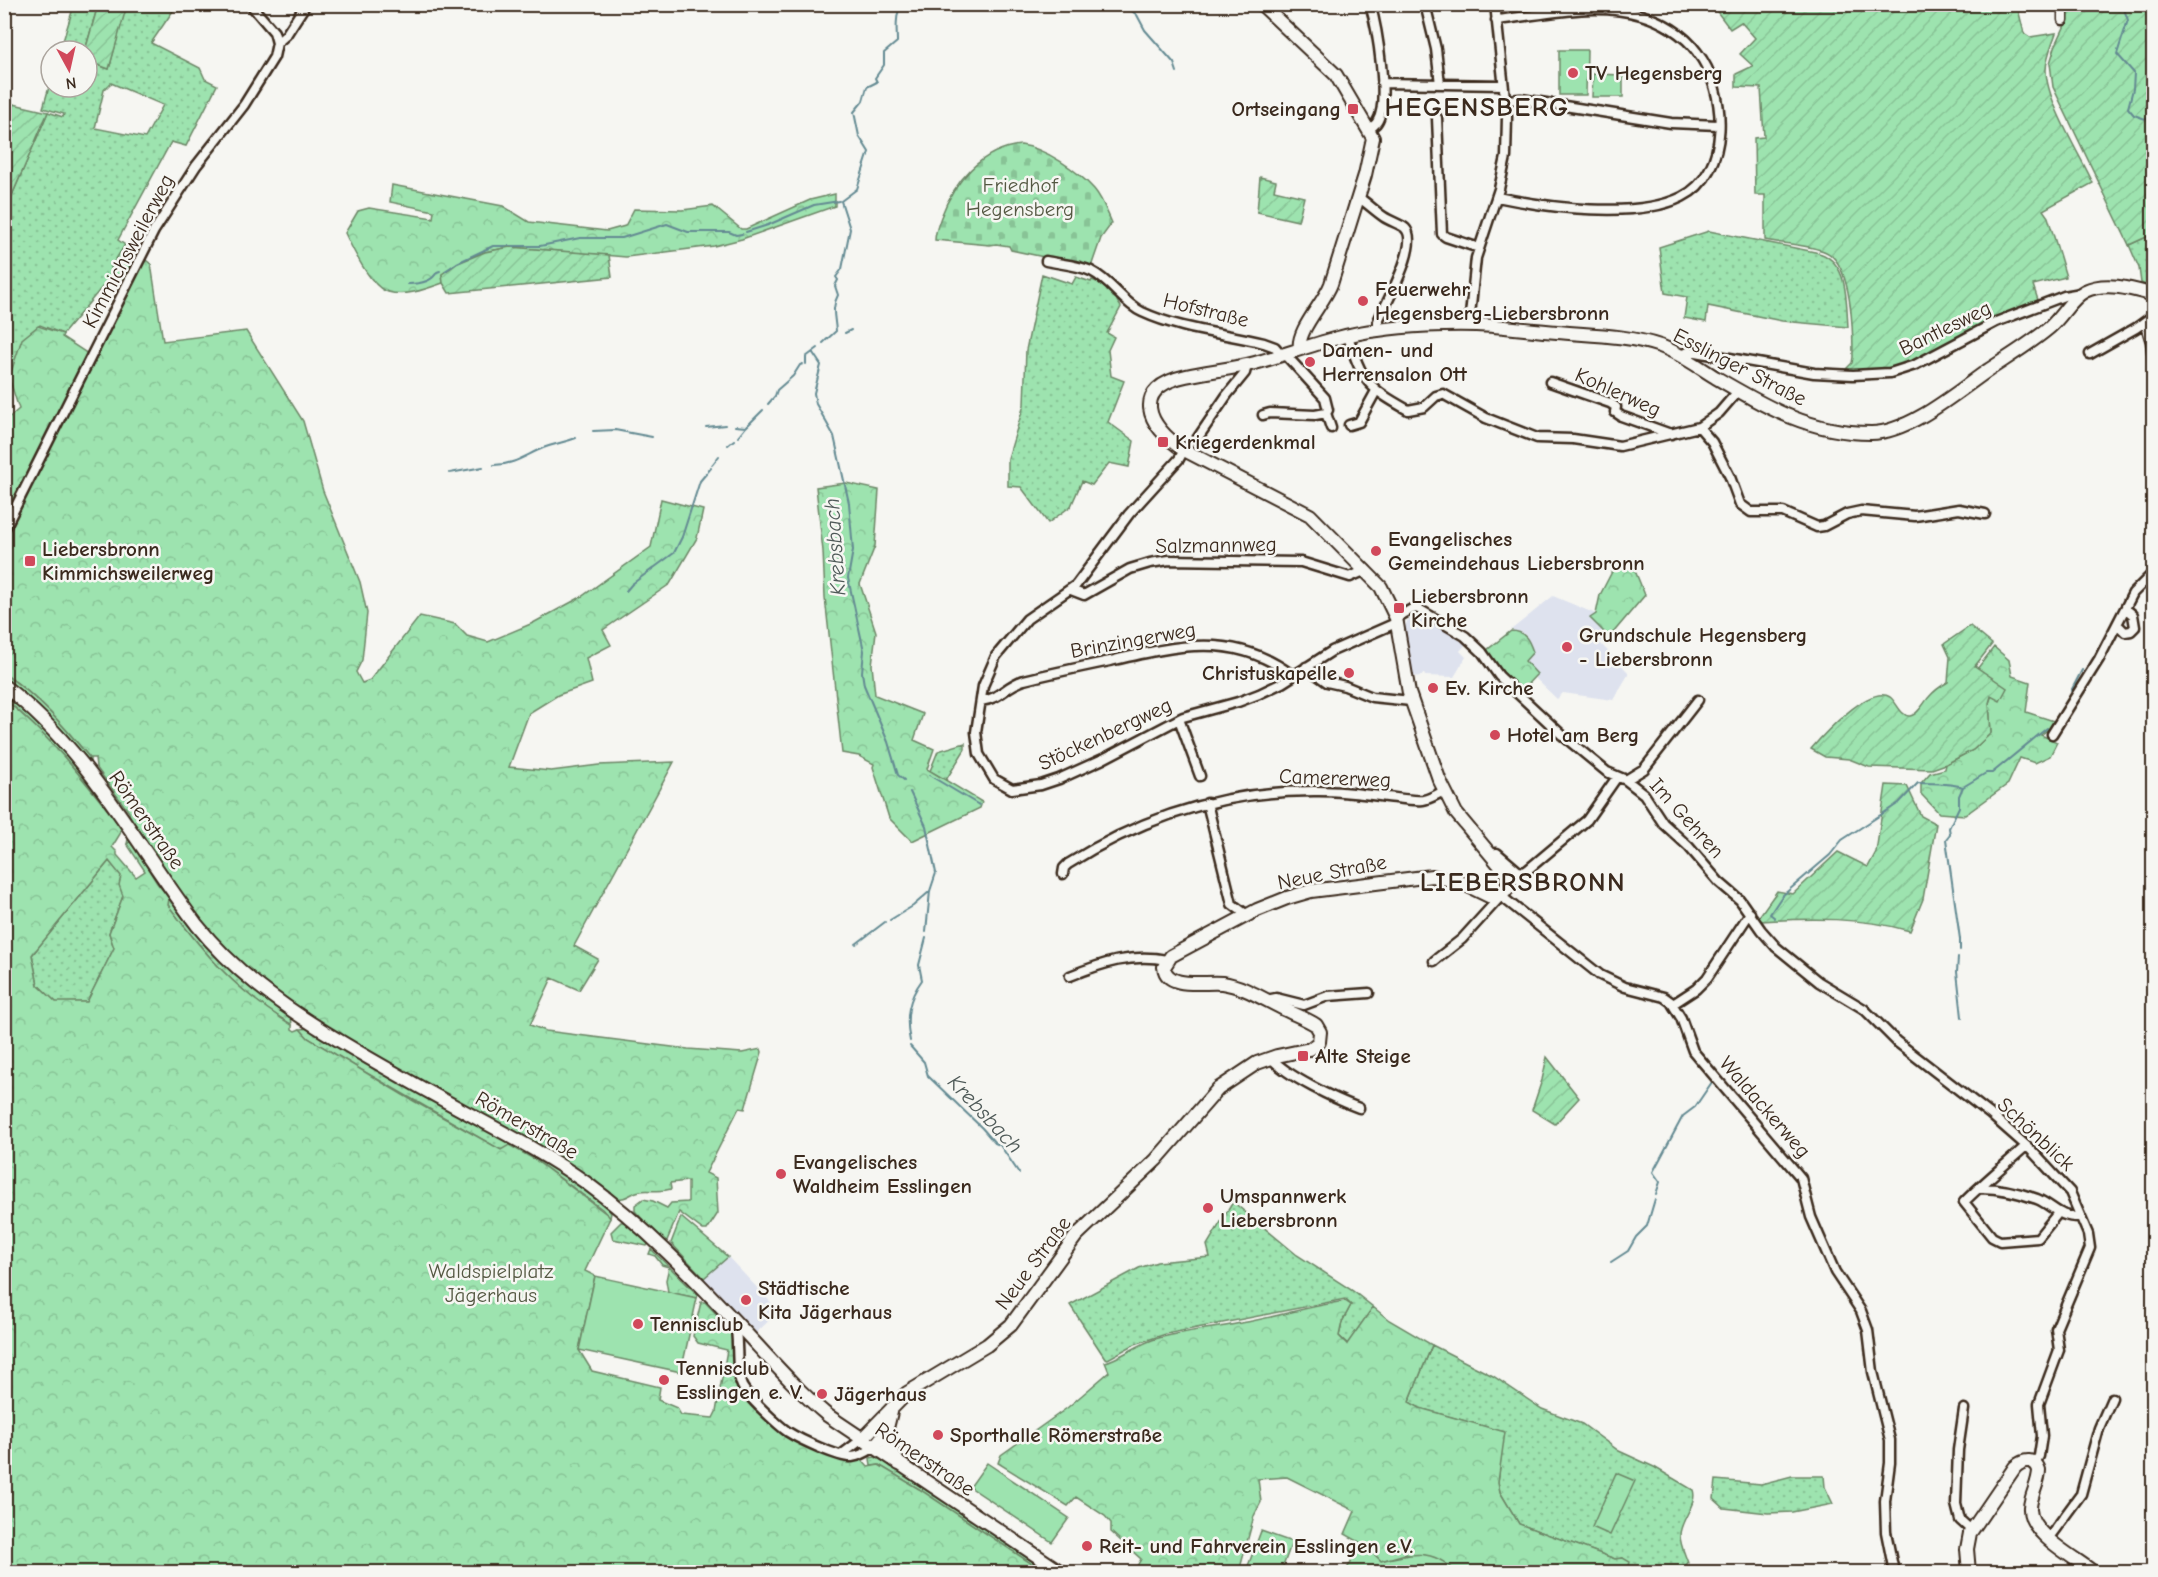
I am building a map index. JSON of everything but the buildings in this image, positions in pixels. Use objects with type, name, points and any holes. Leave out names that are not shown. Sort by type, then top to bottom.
[{"type":"street","points":[[250,4],[272,29],[276,43],[286,35],[306,4]]},
{"type":"street","points":[[1261,4],[1336,75],[1369,129],[1373,141],[1329,289],[1300,338],[1300,349]]},
{"type":"street","points":[[1369,129],[1378,119],[1382,83],[1378,44],[1370,4]]},
{"type":"street","points":[[1425,4],[1436,49],[1440,84]]},
{"type":"street","points":[[1469,325],[1474,268],[1497,197],[1504,171],[1506,151],[1505,100],[1495,4]]},
{"type":"street","points":[[2063,4],[2063,20]]},
{"type":"street","points":[[1496,20],[1610,7],[1654,20],[1680,35],[1694,48],[1714,84],[1718,104],[1716,152],[1709,173],[1698,187],[1676,200],[1635,208],[1582,209],[1545,206],[1497,197]]},
{"type":"street","name":"Kimmichsweilerweg","points":[[4,530],[33,478],[142,254],[190,174],[253,92],[274,57],[276,43]]},
{"type":"street","points":[[1382,83],[1503,85]]},
{"type":"street","points":[[1505,100],[1521,99],[1671,123],[1718,126]]},
{"type":"street","points":[[1437,118],[1442,234],[1479,248]]},
{"type":"street","points":[[1358,197],[1405,229],[1407,233],[1408,247],[1404,265],[1378,321],[1378,330]]},
{"type":"street","name":"Hofstraße","points":[[1046,261],[1090,271],[1136,309],[1164,321],[1264,343],[1275,347],[1283,354]]},
{"type":"street","points":[[2081,293],[2093,288],[2110,287],[2154,295]]},
{"type":"street","name":"Esslinger Straße","points":[[1184,450],[1164,435],[1154,419],[1150,406],[1155,391],[1161,384],[1247,365],[1348,336],[1378,330],[1469,325],[1629,339],[1660,346],[1782,415],[1803,422],[1856,432],[1887,431],[1925,413],[2035,339],[2053,325],[2081,293]]},
{"type":"street","name":"Bantlesweg","points":[[1678,355],[1696,352],[1818,373],[1858,375],[1890,373],[1911,367],[1996,322],[2064,296],[2081,293]]},
{"type":"street","points":[[2090,354],[2154,315]]},
{"type":"street","points":[[2145,322],[2151,342],[2154,366]]},
{"type":"street","points":[[1348,336],[1358,368],[1376,391],[1359,422],[1349,425]]},
{"type":"street","points":[[1283,354],[1325,398],[1328,407],[1326,413],[1331,428]]},
{"type":"street","points":[[1197,439],[1245,373],[1247,365]]},
{"type":"street","name":"Kohlerweg","points":[[1550,382],[1610,403],[1616,406],[1615,412],[1622,417],[1672,434]]},
{"type":"street","name":"Kohlerweg","points":[[1376,391],[1408,410],[1425,406],[1439,394],[1446,394],[1482,416],[1537,438],[1573,439],[1618,447],[1699,427],[1719,413],[1738,391]]},
{"type":"street","points":[[1263,415],[1326,413]]},
{"type":"street","points":[[1699,427],[1712,442],[1730,477],[1740,504],[1751,512],[1783,512],[1819,527],[1847,514],[1861,511],[1915,516],[1953,508],[1985,514]]},
{"type":"street","points":[[1071,590],[1084,576],[1129,514],[1177,461],[1184,450],[1306,513],[1366,570],[1386,594],[1397,620],[1411,701],[1444,791],[1456,813],[1508,878],[1509,887],[1501,896],[1462,939],[1434,961]]},
{"type":"street","name":"Salzmannweg","points":[[1071,590],[1084,595],[1130,569],[1169,560],[1301,562],[1350,577],[1366,570]]},
{"type":"street","points":[[2052,734],[2091,673],[2135,590],[2154,572]]},
{"type":"street","name":"Stöckenbergweg","points":[[1071,590],[1032,616],[1006,642],[985,678],[976,732],[979,754],[992,777],[1012,789],[1041,785],[1059,779],[1179,719],[1254,696],[1280,684],[1340,647],[1397,620]]},
{"type":"street","name":"Im Gehren","points":[[1397,620],[1412,609],[1417,609],[1460,632],[1482,652],[1499,676],[1535,710],[1607,772],[1621,778],[1644,794],[1663,824],[1689,847],[1719,882],[1740,900],[1765,936],[1780,950],[1819,982],[1864,1009],[1897,1042],[1954,1087]]},
{"type":"street","points":[[2118,625],[2125,632],[2136,627],[2133,615],[2126,609]]},
{"type":"street","name":"Brinzingerweg","points":[[981,701],[993,699],[1008,686],[1024,680],[1190,645],[1223,646],[1248,652],[1280,666],[1292,675]]},
{"type":"street","points":[[1306,667],[1325,681],[1369,696],[1411,701]]},
{"type":"street","name":"Römerstraße","points":[[4,686],[50,725],[71,749],[105,791],[197,925],[215,947],[247,978],[291,1010],[348,1046],[532,1148],[579,1178],[622,1210],[655,1240],[808,1399],[833,1421],[1061,1572]]},
{"type":"street","points":[[1489,854],[1497,853],[1518,872],[1526,872],[1587,820],[1621,778],[1644,769],[1698,700]]},
{"type":"street","points":[[1179,719],[1200,776]]},
{"type":"street","name":"Camererweg","points":[[1063,874],[1068,864],[1111,839],[1166,816],[1208,803],[1292,791],[1346,792],[1420,800],[1444,791]]},
{"type":"street","points":[[1208,803],[1232,904],[1247,915]]},
{"type":"street","name":"Neue Straße","points":[[861,1440],[892,1406],[914,1388],[999,1336],[1022,1312],[1056,1261],[1076,1236],[1156,1160],[1212,1095],[1247,1068],[1271,1058],[1312,1048],[1319,1042],[1321,1035],[1314,1023],[1244,989],[1226,984],[1173,980],[1164,971],[1167,960],[1179,951],[1247,915],[1277,901],[1303,893],[1423,876],[1438,876],[1454,879],[1489,896],[1501,896]]},
{"type":"street","points":[[1501,896],[1595,972],[1625,987],[1664,997],[1673,1004],[1696,989],[1707,978],[1750,913]]},
{"type":"street","points":[[1070,976],[1105,962],[1121,959],[1144,957],[1167,960]]},
{"type":"street","points":[[1266,1000],[1276,998],[1304,1005],[1328,996],[1369,993]]},
{"type":"street","name":"Waldackerweg","points":[[1673,1004],[1693,1051],[1802,1178],[1811,1217],[1835,1272],[1865,1320],[1873,1372],[1890,1440],[1885,1501],[1886,1532],[1894,1572]]},
{"type":"street","points":[[1271,1058],[1281,1067],[1328,1095],[1359,1108]]},
{"type":"street","name":"Schönblick","points":[[1954,1087],[1990,1114],[2026,1146],[2068,1190],[2089,1237],[2090,1248],[2056,1329],[2059,1350],[2039,1406],[2042,1436],[2039,1455],[2035,1463]]},
{"type":"street","points":[[2026,1146],[1964,1202],[1996,1240],[2038,1238],[2058,1213]]},
{"type":"street","points":[[1981,1188],[2027,1196],[2040,1200],[2058,1213],[2080,1217]]},
{"type":"street","points":[[735,1322],[739,1346],[739,1374],[744,1389],[785,1430],[841,1455],[855,1456],[873,1448],[886,1432],[892,1406]]},
{"type":"street","points":[[2048,1539],[2081,1494],[2099,1428],[2112,1398]]},
{"type":"street","points":[[1964,1409],[1958,1450],[1956,1504],[1960,1520],[1971,1530]]},
{"type":"street","points":[[886,1432],[892,1452],[900,1465]]},
{"type":"street","points":[[841,1455],[861,1440]]},
{"type":"street","points":[[1969,1572],[1967,1546],[1971,1530],[2018,1464],[2026,1460],[2035,1463],[2040,1474],[2031,1500],[2030,1514],[2034,1525],[2048,1539],[2094,1572]]},
{"type":"shaded area","name":"Grundschule Hegensberg - Liebersbronn","points":[[1553,596],[1596,614],[1590,619],[1607,635],[1600,643],[1628,672],[1613,700],[1563,693],[1557,699],[1534,677],[1537,673],[1525,661],[1527,637],[1523,633],[1511,630]]},
{"type":"shaded area","points":[[1420,616],[1466,644],[1460,651],[1466,657],[1454,677],[1425,676],[1424,673],[1421,676],[1412,677],[1405,627],[1407,621]]},
{"type":"shaded area","name":"Städtische Kita Jägerhaus","points":[[728,1257],[779,1311],[755,1334],[704,1278]]},
{"type":"green space","points":[[74,5],[98,5],[88,39],[64,39]]},
{"type":"green space","points":[[98,5],[127,5],[109,69],[99,65],[99,39],[88,39]]},
{"type":"green space","points":[[126,5],[177,5],[151,43],[200,68],[205,79],[217,85],[186,146],[171,142],[118,240],[125,245],[111,267],[114,273],[63,334],[40,325],[22,340],[9,378],[5,378],[4,200],[10,200],[48,112],[63,117],[64,114],[43,108],[46,99],[99,99],[99,65],[109,69]],"holes":[[[111,83],[163,105],[145,138],[95,128],[104,90]]]},
{"type":"green space","points":[[1712,5],[2017,5],[2024,33],[2030,37],[2056,33],[2047,60],[2047,83],[2057,112],[2093,183],[2043,210],[2048,217],[2066,277],[2033,285],[2039,303],[1914,364],[1878,372],[1844,371],[1852,363],[1853,346],[1849,299],[1841,270],[1835,259],[1826,252],[1765,240],[1765,195],[1755,195],[1754,138],[1764,137],[1761,88],[1736,87],[1736,74],[1753,66],[1740,54],[1755,38],[1741,22],[1730,29]]},
{"type":"green space","points":[[2066,5],[2153,5],[2153,234],[2129,245],[2053,87],[2050,63],[2066,23]]},
{"type":"green space","name":"TV Hegensberg","points":[[1559,50],[1587,50],[1586,95],[1559,95]]},
{"type":"green space","name":"TV Hegensberg","points":[[1593,74],[1623,75],[1623,97],[1592,97]]},
{"type":"green space","points":[[5,102],[48,112],[10,200],[5,200]]},
{"type":"green space","name":"Friedhof Hegensberg","points":[[1021,145],[1050,155],[1070,168],[1094,189],[1104,205],[1112,223],[1101,238],[1091,267],[1011,250],[1009,246],[935,240],[937,228],[947,204],[961,180],[971,169],[993,153]]},
{"type":"green space","points":[[1260,177],[1276,181],[1274,190],[1304,197],[1298,221],[1257,212]]},
{"type":"green space","points":[[392,185],[503,206],[529,222],[607,231],[625,226],[634,209],[682,210],[713,206],[741,229],[746,229],[810,200],[835,194],[835,206],[742,239],[714,246],[626,257],[510,247],[485,252],[458,263],[442,274],[443,283],[402,294],[388,292],[375,283],[363,267],[345,233],[358,211],[369,208],[433,218],[434,211],[390,202]]},
{"type":"green space","points":[[1709,231],[1826,256],[1834,263],[1844,282],[1848,327],[1782,321],[1708,306],[1706,322],[1684,318],[1687,297],[1665,293],[1659,247]]},
{"type":"green space","points":[[2153,234],[2153,288],[2141,283],[2139,268],[2129,245]]},
{"type":"green space","points":[[125,245],[151,264],[163,341],[246,331],[303,421],[323,491],[360,582],[367,613],[362,660],[356,672],[362,683],[370,680],[420,616],[455,624],[467,636],[488,642],[533,623],[581,597],[651,547],[661,499],[703,510],[697,538],[670,584],[603,630],[611,645],[586,658],[592,683],[558,695],[529,713],[509,767],[551,771],[599,765],[674,762],[574,946],[598,959],[579,990],[552,978],[530,1025],[546,1031],[688,1049],[742,1053],[761,1049],[745,1109],[739,1108],[706,1173],[716,1178],[718,1213],[707,1230],[703,1230],[679,1212],[666,1243],[664,1243],[635,1211],[635,1205],[643,1199],[667,1208],[671,1203],[688,1202],[688,1181],[670,1183],[671,1189],[667,1190],[640,1191],[623,1198],[615,1198],[328,1030],[257,981],[202,925],[131,822],[129,812],[96,767],[95,758],[90,758],[29,692],[5,674],[4,555],[9,548],[10,534],[5,529],[5,421],[19,409],[9,378],[22,339],[38,326],[63,334],[62,337],[94,358],[129,283],[114,273],[111,267]]},
{"type":"green space","points":[[510,247],[609,255],[612,277],[449,293],[443,283],[442,274],[458,263],[485,252]]},
{"type":"green space","points":[[1042,274],[1072,284],[1076,277],[1091,282],[1098,280],[1119,297],[1117,301],[1121,307],[1107,333],[1114,337],[1108,350],[1111,376],[1124,381],[1108,422],[1134,441],[1129,467],[1109,463],[1092,485],[1082,481],[1071,506],[1048,523],[1021,487],[1008,486],[1008,458],[1024,405],[1026,350]]},
{"type":"green space","points":[[846,483],[879,490],[875,546],[860,584],[876,632],[872,665],[875,695],[923,714],[914,740],[934,749],[927,769],[982,802],[980,808],[912,841],[889,818],[874,764],[859,756],[842,753],[816,487]]},
{"type":"green space","points":[[1617,562],[1633,566],[1645,595],[1612,634],[1607,635],[1590,618],[1596,614],[1600,595]]},
{"type":"green space","points":[[1970,626],[1992,644],[1975,666],[2007,688],[2000,701],[1991,696],[1989,703],[1991,733],[1973,750],[1932,769],[1869,767],[1849,759],[1825,757],[1811,749],[1847,713],[1870,698],[1881,695],[1890,697],[1907,716],[1916,713],[1933,693],[1948,682],[1950,657],[1944,644]]},
{"type":"green space","points":[[1511,631],[1523,634],[1528,640],[1533,652],[1525,661],[1537,674],[1521,691],[1501,670],[1487,650]]},
{"type":"green space","points":[[1994,647],[2009,660],[2012,676],[2030,682],[2026,712],[2057,722],[2041,735],[2057,742],[2050,756],[2035,763],[2020,758],[2008,784],[1965,815],[1939,813],[1921,794],[1921,783],[1930,773],[1945,769],[1946,764],[1973,750],[1991,733],[1989,703],[1992,695],[2006,688],[1977,669]]},
{"type":"green space","points":[[4,674],[50,713],[90,758],[90,764],[24,696],[5,680]]},
{"type":"green space","points":[[4,692],[47,729],[121,822],[121,827],[52,744],[5,699]]},
{"type":"green space","name":"Waldspielplatz Jägerhaus","points":[[4,699],[52,744],[121,827],[120,834],[112,847],[117,855],[136,877],[145,871],[127,844],[131,841],[169,898],[168,905],[209,957],[239,986],[292,1025],[295,1031],[300,1029],[308,1038],[501,1150],[509,1145],[534,1159],[608,1215],[610,1218],[585,1271],[595,1276],[579,1350],[592,1371],[660,1387],[658,1400],[677,1408],[681,1415],[713,1418],[727,1350],[698,1343],[693,1336],[701,1302],[705,1302],[723,1321],[735,1339],[738,1379],[781,1432],[861,1459],[868,1467],[879,1465],[1044,1572],[5,1572]],"holes":[[[109,861],[121,876],[119,885],[123,896],[109,933],[114,948],[87,1002],[56,1002],[38,985],[32,955]]]},
{"type":"green space","points":[[965,743],[965,749],[946,780],[930,771],[938,751]]},
{"type":"green space","points":[[1886,785],[1907,786],[1921,816],[1936,824],[1923,899],[1910,931],[1855,921],[1798,919],[1761,921],[1758,918],[1777,891],[1793,894],[1838,852],[1868,867],[1876,852]]},
{"type":"green space","points":[[130,838],[291,1016],[292,1025],[255,1000],[209,957],[168,905],[169,898],[130,842],[127,844]]},
{"type":"green space","points":[[109,861],[122,876],[120,885],[123,896],[109,933],[114,948],[87,1002],[57,1003],[38,985],[32,955]]},
{"type":"green space","points":[[311,1028],[462,1112],[537,1157],[607,1207],[611,1213],[610,1218],[602,1209],[534,1159],[501,1150],[308,1038],[300,1029]]},
{"type":"green space","points":[[1547,1057],[1579,1098],[1555,1124],[1532,1110]]},
{"type":"green space","points":[[1233,1202],[1297,1255],[1353,1291],[1373,1307],[1348,1344],[1339,1336],[1342,1322],[1351,1305],[1345,1299],[1166,1334],[1135,1344],[1108,1359],[1105,1358],[1070,1305],[1139,1268],[1157,1262],[1210,1257],[1207,1245]]},
{"type":"green space","points":[[681,1217],[728,1257],[704,1278],[671,1243]]},
{"type":"green space","points":[[621,1222],[626,1222],[649,1243],[647,1246],[613,1239],[611,1232]]},
{"type":"green space","points":[[651,1249],[698,1295],[697,1298],[668,1292],[666,1280],[669,1267],[662,1265],[655,1256],[649,1254]]},
{"type":"green space","name":"Tennisclub","points":[[595,1276],[697,1298],[681,1372],[579,1350]]},
{"type":"green space","points":[[1345,1301],[1351,1305],[1342,1322],[1339,1336],[1347,1344],[1373,1307],[1389,1320],[1432,1345],[1409,1402],[1420,1408],[1505,1432],[1498,1482],[1500,1492],[1519,1524],[1615,1559],[1623,1558],[1630,1562],[1628,1569],[1623,1572],[1455,1572],[1450,1566],[1405,1554],[1381,1561],[1365,1545],[1345,1534],[1355,1511],[1287,1477],[1258,1479],[1261,1502],[1254,1516],[1239,1572],[1156,1572],[1136,1568],[1141,1559],[1111,1532],[1111,1523],[1105,1516],[1076,1497],[1068,1506],[998,1463],[1001,1455],[1067,1408],[1109,1372],[1105,1362],[1142,1344],[1176,1334],[1254,1321]]},
{"type":"green space","points":[[1432,1345],[1493,1376],[1542,1409],[1582,1424],[1619,1451],[1654,1467],[1693,1490],[1693,1501],[1680,1535],[1688,1563],[1678,1572],[1623,1572],[1628,1569],[1623,1558],[1615,1559],[1519,1524],[1500,1492],[1498,1482],[1504,1432],[1419,1408],[1409,1402]]},
{"type":"green space","points":[[875,1457],[1054,1572],[1044,1572],[919,1489],[879,1465],[871,1466],[870,1458]]},
{"type":"green space","points":[[987,1463],[1069,1518],[1052,1542],[970,1487]]},
{"type":"green space","points":[[1616,1473],[1635,1481],[1610,1535],[1592,1527]]},
{"type":"green space","points":[[1792,1476],[1824,1476],[1825,1487],[1833,1504],[1792,1512],[1768,1513],[1724,1508],[1714,1499],[1716,1480],[1761,1484]]},
{"type":"green space","points":[[1261,1531],[1292,1542],[1281,1572],[1267,1572],[1248,1566]]},
{"type":"green space","points":[[1365,1545],[1381,1561],[1401,1556],[1430,1556],[1447,1564],[1455,1572],[1345,1572],[1351,1562],[1351,1557]]},
{"type":"waterway","name":"Krebsbach","points":[[823,343],[836,331],[834,313],[838,295],[835,286],[838,280],[836,277],[842,269],[850,229],[841,201],[857,189],[869,152],[859,136],[854,112],[863,101],[867,87],[877,82],[875,78],[884,65],[884,53],[897,42],[899,10],[913,9],[915,4]]},
{"type":"waterway","points":[[1123,4],[1137,15],[1145,30],[1174,63],[1177,72]]},
{"type":"waterway","points":[[2122,4],[2128,20],[2117,54],[2134,73],[2128,108],[2134,115],[2154,122]]},
{"type":"waterway","points":[[746,232],[814,205],[839,201]]},
{"type":"waterway","points":[[445,271],[493,246],[540,246],[580,238],[622,238],[667,224],[688,232],[742,234]]},
{"type":"waterway","points":[[408,284],[425,282],[440,271]]},
{"type":"waterway","points":[[845,333],[851,330]]},
{"type":"waterway","points":[[806,364],[806,357],[818,348]]},
{"type":"waterway","name":"Krebsbach","points":[[813,353],[821,365],[814,393],[816,404],[834,436],[849,503],[853,550],[848,578],[864,651],[862,672],[864,685],[888,742],[898,775],[904,780]]},
{"type":"waterway","points":[[768,404],[777,390],[803,364]]},
{"type":"waterway","points":[[738,437],[763,410]]},
{"type":"waterway","points":[[706,427],[725,425]]},
{"type":"waterway","points":[[735,426],[746,427]]},
{"type":"waterway","points":[[593,431],[615,430],[652,437]]},
{"type":"waterway","points":[[494,465],[514,461],[543,448],[576,438]]},
{"type":"waterway","points":[[728,445],[734,440]]},
{"type":"waterway","points":[[712,465],[719,456]]},
{"type":"waterway","points":[[450,473],[483,467]]},
{"type":"waterway","points":[[626,591],[674,553],[682,537],[700,481],[711,468]]},
{"type":"waterway","points":[[2071,691],[2082,670]]},
{"type":"waterway","points":[[1775,918],[1770,914],[1782,896],[1830,855],[1842,840],[1899,803],[1918,783],[1963,787],[1986,773],[1992,773],[2047,728]]},
{"type":"waterway","points":[[929,775],[979,805]]},
{"type":"waterway","points":[[1960,950],[1946,839],[1950,834],[1949,828],[1959,807],[1959,796],[1963,787]]},
{"type":"waterway","name":"Krebsbach","points":[[910,792],[926,826],[936,873],[930,891],[926,932]]},
{"type":"waterway","points":[[890,920],[913,906],[929,892]]},
{"type":"waterway","points":[[856,944],[885,922]]},
{"type":"waterway","name":"Krebsbach","points":[[910,1041],[909,1009],[922,980],[919,965],[926,938]]},
{"type":"waterway","points":[[1958,958],[1957,972],[1962,1017]]},
{"type":"waterway","name":"Krebsbach","points":[[910,1046],[924,1062],[928,1076],[995,1143],[1000,1145],[1019,1173]]},
{"type":"waterway","points":[[1656,1194],[1660,1182],[1653,1172],[1683,1116],[1695,1107],[1712,1082]]},
{"type":"waterway","points":[[1611,1262],[1628,1251],[1636,1237],[1647,1226],[1655,1199]]},
{"type":"place","name":"TV Hegensberg","points":[[1573,73]]},
{"type":"place","name":"Ortseingang","points":[[1353,109]]},
{"type":"place","name":"Feuerwehr Hegensberg-Liebersbronn","points":[[1363,301]]},
{"type":"place","name":"Damen- und Herrensalon Ott","points":[[1310,362]]},
{"type":"place","name":"Kriegerdenkmal","points":[[1163,442]]},
{"type":"place","name":"Evangelisches Gemeindehaus Liebersbronn","points":[[1376,551]]},
{"type":"place","name":"Liebersbronn Kimmichsweilerweg","points":[[30,561]]},
{"type":"place","name":"Liebersbronn Kirche","points":[[1399,608]]},
{"type":"place","name":"Grundschule Hegensberg - Liebersbronn","points":[[1567,647]]},
{"type":"place","name":"Christuskapelle","points":[[1349,673]]},
{"type":"place","name":"Ev. Kirche","points":[[1433,688]]},
{"type":"place","name":"Hotel am Berg","points":[[1495,735]]},
{"type":"place","name":"Alte Steige","points":[[1303,1056]]},
{"type":"place","name":"Evangelisches Waldheim Esslingen","points":[[781,1174]]},
{"type":"place","name":"Umspannwerk Liebersbronn","points":[[1208,1208]]},
{"type":"place","name":"Städtische Kita Jägerhaus","points":[[746,1300]]},
{"type":"place","name":"Tennisclub","points":[[638,1324]]},
{"type":"place","name":"Tennisclub Esslingen e. V.","points":[[664,1380]]},
{"type":"place","name":"Jägerhaus","points":[[822,1394]]},
{"type":"place","name":"Sporthalle Römerstraße","points":[[938,1435]]},
{"type":"place","name":"Reit- und Fahrverein Esslingen e.V.","points":[[1087,1546]]},
{"type":"district","name":"HEGENSBERG","points":[[1477,107]]},
{"type":"district","name":"LIEBERSBRONN","points":[[1523,882]]}]
